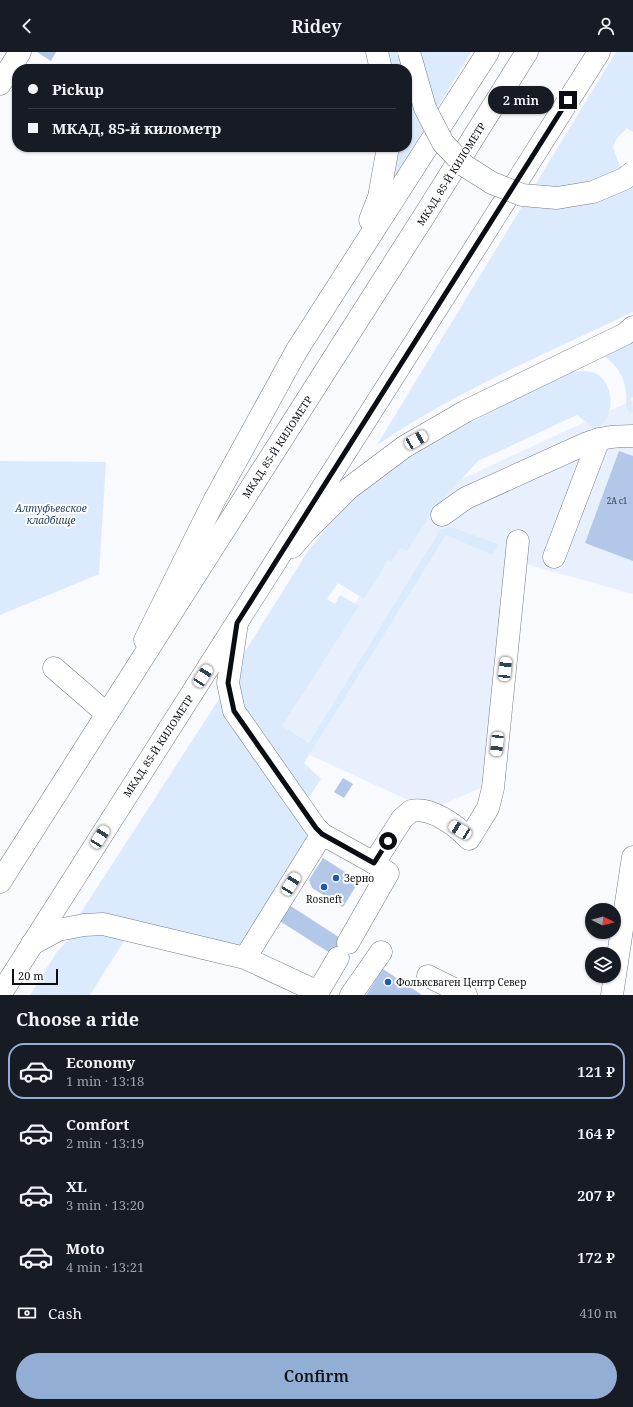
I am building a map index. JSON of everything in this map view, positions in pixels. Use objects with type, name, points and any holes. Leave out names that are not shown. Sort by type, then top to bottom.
[{"type":"main road","points":[[12,64],[20,52]]},
{"type":"main road","points":[[377,52],[379,64]]},
{"type":"main road","points":[[409,52],[425,108],[443,143],[465,166],[492,183],[522,195],[556,198],[593,192],[624,179],[633,172]]},
{"type":"main road","points":[[54,668],[110,710],[214,501],[297,350],[488,52]]},
{"type":"main road","name":"МКАД, 85-Й КИЛОМЕТР","points":[[0,882],[527,52]]},
{"type":"main road","name":"МКАД, 85-Й КИЛОМЕТР","points":[[0,995],[599,52]]},
{"type":"main road","points":[[0,84],[12,65]]},
{"type":"main road","points":[[344,275],[368,227],[379,197],[387,152]]},
{"type":"main road","points":[[264,581],[306,531],[348,489],[404,447],[466,411],[630,330]]},
{"type":"main road","points":[[442,515],[466,498],[599,439],[612,436],[633,436]]},
{"type":"main road","points":[[554,557],[599,439]]},
{"type":"main road","points":[[374,863],[402,819],[411,811],[422,810],[434,814],[460,830],[469,839],[488,808],[493,788],[518,541]]},
{"type":"main road","points":[[32,944],[58,930],[84,925],[103,924],[246,958],[318,992],[388,873],[374,863],[322,834],[316,828],[234,711],[228,683],[237,623]]},
{"type":"main road","points":[[246,958],[322,834]]},
{"type":"main road","points":[[612,995],[633,857]]},
{"type":"main road","points":[[346,945],[386,954],[351,995]]},
{"type":"main road","points":[[428,976],[466,995]]},
{"type":"shaded area","points":[[633,400],[633,594],[522,563],[485,786],[430,810],[266,735],[429,494]]},
{"type":"green space","points":[[389,52],[471,52],[412,149],[412,64],[390,64]]},
{"type":"green space","points":[[616,52],[633,52],[633,132],[627,128],[617,138],[613,147],[619,164],[633,179],[633,312],[470,390],[407,425],[377,445]]},
{"type":"green space","points":[[397,152],[410,152],[394,179]]},
{"type":"green space","points":[[633,335],[633,397],[631,398],[633,412],[630,413],[626,406],[625,387],[622,376],[616,367],[604,356]]},
{"type":"green space","points":[[590,371],[595,373],[604,380],[607,385],[610,397],[610,409],[603,423],[595,429],[577,415],[478,461],[435,508],[407,551],[401,548],[391,562],[388,560],[364,599],[338,583],[327,599],[335,604],[340,595],[359,606],[282,726],[309,743],[440,530],[451,527],[498,544],[493,555],[446,535],[304,763],[321,779],[307,800],[242,708],[236,666],[308,551],[341,509],[370,483],[420,449],[567,372]]},
{"type":"green space","name":"Алтуфьевское кладбище","points":[[0,461],[106,462],[99,574],[0,615]]},
{"type":"green space","points":[[223,693],[306,830],[307,838],[241,946],[232,947],[103,916],[80,914]]},
{"type":"green space","points":[[92,930],[129,933],[90,995],[30,995],[57,952],[68,940]]},
{"type":"building","points":[[37,52],[56,52],[51,61]]},
{"type":"building","points":[[619,451],[633,456],[633,561],[585,543]]},
{"type":"building","points":[[343,778],[353,784],[344,798],[334,792]]},
{"type":"building","points":[[323,858],[359,881],[343,907],[312,888],[309,880]]},
{"type":"building","points":[[283,901],[354,947],[344,962],[272,916]]},
{"type":"building","name":"Фольксваген Центр Север","points":[[383,969],[422,995],[366,995]]},
{"type":"place","name":"Зерно","points":[[336,878]]},
{"type":"place","name":"Rosneft","points":[[324,887]]},
{"type":"place","name":"Фольксваген Центр Север","points":[[388,982]]},
{"type":"route","points":[[388,841],[374,863],[322,834],[316,828],[234,711],[228,683],[237,623],[568,100]]}]
